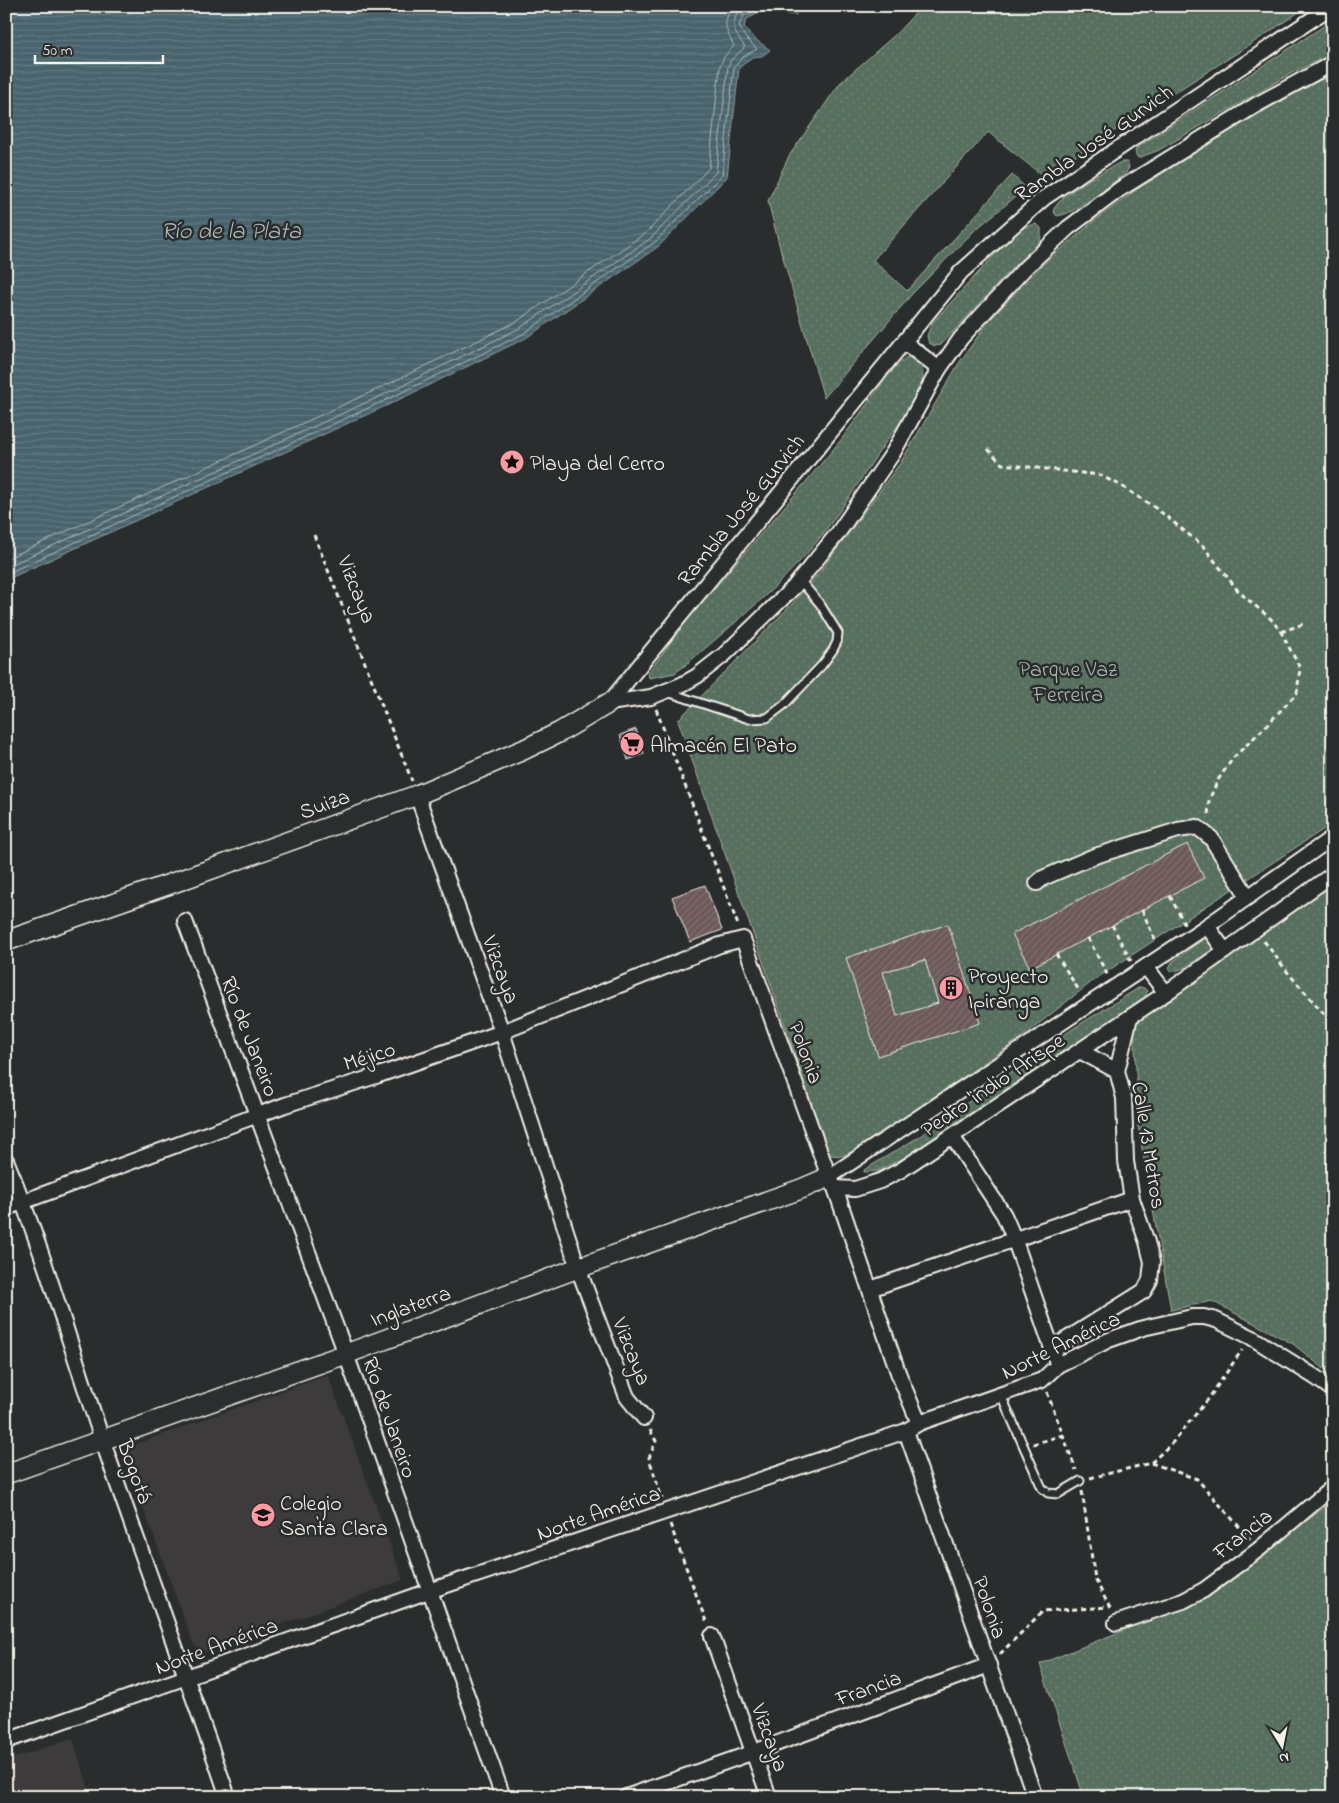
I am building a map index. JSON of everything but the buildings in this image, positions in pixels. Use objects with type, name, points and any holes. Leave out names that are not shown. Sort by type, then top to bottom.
[{"type":"street","name":"Rambla José Gurvich","points":[[609,703],[960,272],[1044,198],[1332,6]]},
{"type":"street","points":[[651,697],[667,692],[697,676],[725,654],[800,580],[838,533],[893,453],[939,370],[961,338],[1025,268],[1068,228],[1120,190],[1214,131],[1281,90],[1333,63]]},
{"type":"street","points":[[904,342],[939,370]]},
{"type":"street","name":"Suiza","points":[[6,941],[178,882],[417,794],[524,750],[560,732],[609,703],[651,697]]},
{"type":"street","name":"Vizcaya","points":[[417,794],[502,1032],[578,1268],[627,1397],[644,1418]]},
{"type":"street","points":[[1037,883],[1042,878],[1058,871],[1132,844],[1178,830],[1197,827],[1211,838],[1248,897]]},
{"type":"street","name":"Pedro 'indio' Arispe","points":[[832,1182],[1207,926],[1333,837]]},
{"type":"street","name":"Pedro 'indio' Arispe","points":[[832,1182],[855,1189],[880,1181],[901,1170],[1166,993],[1333,874]]},
{"type":"street","name":"Río de Janeiro","points":[[184,921],[346,1354],[503,1797]]},
{"type":"street","points":[[1207,926],[1225,951]]},
{"type":"street","name":"Méjico","points":[[6,1208],[258,1115],[502,1032],[720,945],[743,939]]},
{"type":"street","name":"Polonia","points":[[743,939],[832,1182],[899,1375],[919,1423]]},
{"type":"street","points":[[1142,970],[1166,993]]},
{"type":"street","name":"Calle 13 Metros","points":[[1055,1359],[1064,1341],[1144,1290],[1150,1280],[1152,1262],[1132,1199],[1126,1161],[1124,1098],[1117,1072],[1130,1017]]},
{"type":"street","name":"Calle 13 Metros","points":[[1080,1051],[1117,1072]]},
{"type":"street","points":[[952,1136],[1004,1215],[1014,1238],[1055,1359]]},
{"type":"street","name":"Bogotá","points":[[6,1160],[24,1202],[102,1440],[228,1797]]},
{"type":"street","name":"Inglaterra","points":[[6,1474],[346,1354],[578,1268],[801,1189],[832,1182]]},
{"type":"street","points":[[870,1289],[1132,1199]]},
{"type":"street","name":"Norte América","points":[[6,1741],[429,1591],[906,1431],[919,1423],[1042,1380],[1055,1359],[1109,1340],[1176,1320],[1199,1317],[1216,1320],[1251,1337]]},
{"type":"street","points":[[1251,1337],[1333,1390]]},
{"type":"street","name":"Polonia","points":[[906,1431],[1035,1797]]},
{"type":"street","name":"Francia","points":[[1116,1623],[1183,1601],[1204,1590],[1258,1550],[1333,1487]]},
{"type":"street","name":"Vizcaya","points":[[712,1636],[769,1797]]},
{"type":"street","name":"Francia","points":[[626,1797],[989,1665]]},
{"type":"lane","points":[[667,692],[749,719],[767,718],[784,705],[822,665],[837,642],[838,633],[820,604],[800,580]]},
{"type":"lane","points":[[1001,1395],[1042,1488],[1048,1493],[1058,1494],[1080,1481]]},
{"type":"path","points":[[988,449],[1002,464],[1099,475],[1120,485],[1157,509],[1203,546],[1239,592],[1270,619],[1281,632],[1300,668],[1297,694],[1233,758],[1218,780],[1209,800],[1208,823],[1203,830]]},
{"type":"path","name":"Vizcaya","points":[[314,535],[417,794]]},
{"type":"path","points":[[1281,632],[1303,624]]},
{"type":"path","points":[[651,697],[743,939]]},
{"type":"path","points":[[1170,896],[1191,936]]},
{"type":"path","points":[[1142,910],[1162,956]]},
{"type":"path","points":[[1112,926],[1142,970]]},
{"type":"path","points":[[1255,930],[1289,974],[1333,1024]]},
{"type":"path","points":[[1088,938],[1114,988]]},
{"type":"path","points":[[1056,954],[1089,1005]]},
{"type":"path","points":[[1080,1481],[1151,1463],[1173,1442],[1209,1398],[1251,1337]]},
{"type":"path","points":[[1042,1380],[1080,1481],[1095,1579],[1110,1606],[1116,1623]]},
{"type":"path","points":[[1023,1447],[1063,1435]]},
{"type":"path","points":[[1151,1463],[1197,1479],[1258,1550]]},
{"type":"path","points":[[989,1665],[1043,1611],[1110,1606]]},
{"type":"shaded area","name":"Colegio Santa Clara","points":[[328,1375],[403,1580],[206,1652],[194,1646],[122,1449]]},
{"type":"shaded area","points":[[72,1738],[92,1797],[6,1797],[6,1761]]},
{"type":"green space","points":[[922,6],[1308,6],[1043,176],[988,132],[873,260],[907,291],[1012,175],[1026,188],[975,230],[912,294],[824,398],[768,201],[789,156],[840,83],[896,34]]},
{"type":"green space","points":[[1333,20],[1333,53],[1292,73],[1159,150],[1138,158],[1135,151],[1138,147]]},
{"type":"green space","name":"Parque Vaz Ferreira","points":[[1333,74],[1333,823],[1094,980],[1022,1037],[854,1151],[842,1156],[831,1155],[827,1151],[783,1019],[678,720],[793,603],[823,568],[901,462],[959,363],[988,322],[1042,265],[1094,221],[1136,190],[1213,141],[1298,91]]},
{"type":"green space","points":[[1121,162],[1127,162],[1129,167],[1126,173],[1093,198],[1065,214],[1057,216],[1053,211],[1057,204],[1073,190]]},
{"type":"green space","points":[[1036,224],[1041,228],[1039,243],[1014,266],[941,345],[935,346],[929,343],[927,336],[932,323],[1011,237],[1025,227]]},
{"type":"green space","points":[[907,357],[916,358],[922,369],[923,375],[920,390],[908,413],[813,546],[758,602],[683,667],[675,673],[649,678],[648,673],[686,621],[841,440],[887,377]]},
{"type":"green space","points":[[1333,883],[1333,1376],[1293,1344],[1212,1301],[1171,1310],[1138,1126],[1134,1018]]},
{"type":"green space","points":[[1212,937],[1215,948],[1184,968],[1172,972],[1169,968],[1172,962],[1205,938]]},
{"type":"green space","points":[[1140,987],[1147,991],[1145,998],[1130,1009],[914,1153],[877,1171],[864,1172],[864,1170],[917,1138],[1074,1028]]},
{"type":"green space","points":[[1333,1501],[1333,1797],[1084,1797],[1040,1664],[1206,1597]]},
{"type":"water","name":"Río de la Plata","points":[[6,6],[776,6],[747,19],[744,26],[753,37],[770,50],[762,56],[752,57],[739,68],[727,177],[659,246],[526,338],[390,404],[6,580]]},
{"type":"water","points":[[776,6],[796,6],[796,15],[785,14]]},
{"type":"place","name":"Playa del Cerro","points":[[512,462]]},
{"type":"place","name":"Almacén El Pato","points":[[632,744]]},
{"type":"place","name":"Proyecto Ipiranga","points":[[951,988]]},
{"type":"place","name":"Colegio Santa Clara","points":[[263,1515]]}]
